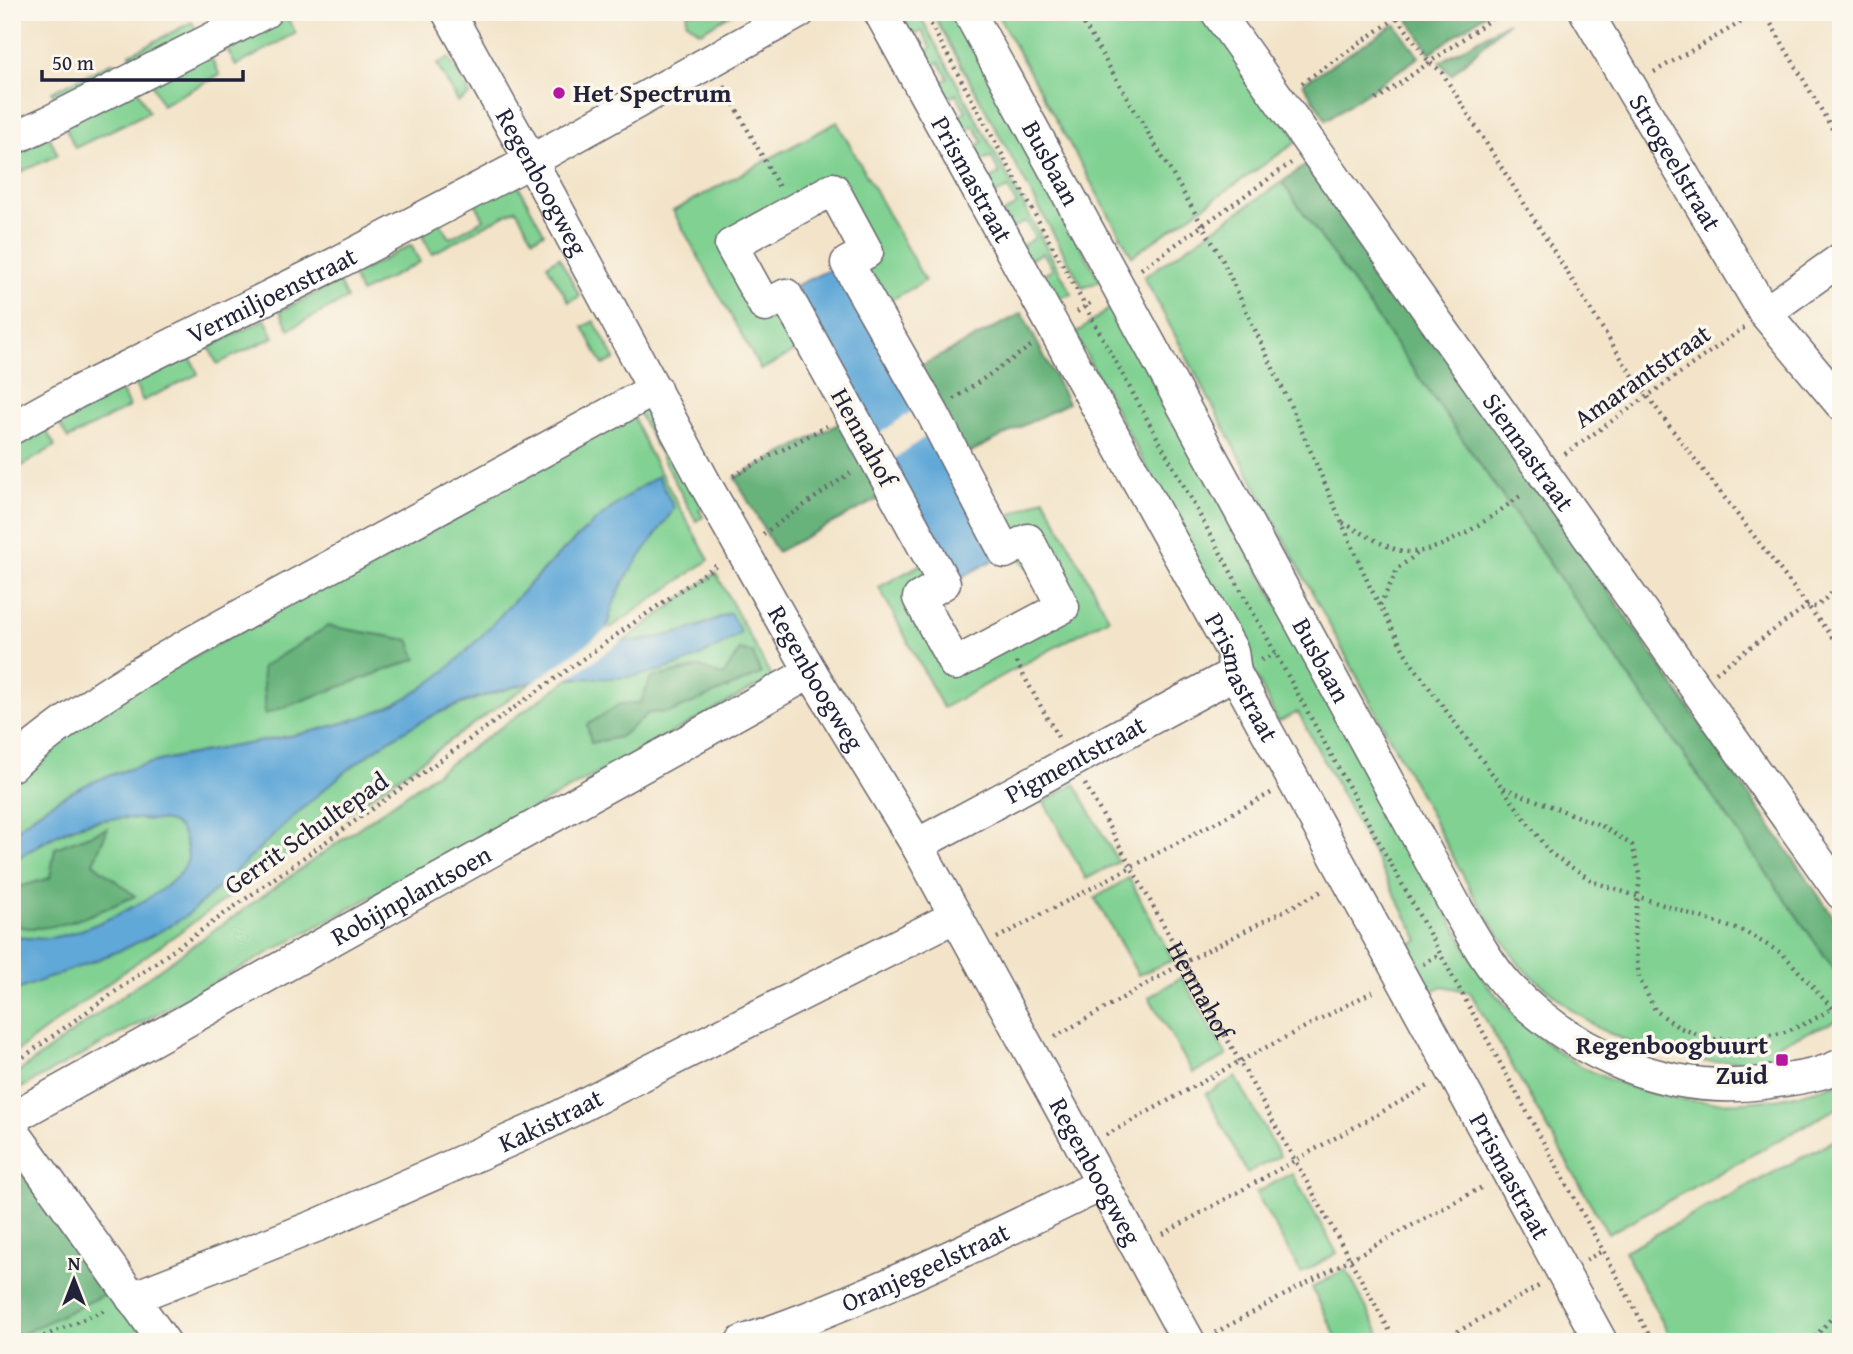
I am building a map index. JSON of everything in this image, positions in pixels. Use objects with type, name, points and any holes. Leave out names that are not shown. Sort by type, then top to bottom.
[{"type":"street","points":[[12,139],[265,12]]},
{"type":"street","name":"Regenboogweg","points":[[448,12],[708,489],[811,672],[917,845],[1137,1248],[1200,1339]]},
{"type":"street","name":"Vermiljoenstraat","points":[[12,428],[75,393],[337,263],[531,162],[799,12]]},
{"type":"street","name":"Prismastraat","points":[[880,12],[1232,651],[1235,673],[1601,1342]]},
{"type":"street","name":"Busbaan","points":[[969,12],[1458,911],[1507,985],[1560,1033],[1612,1060],[1649,1075],[1707,1084],[1742,1086],[1799,1078],[1841,1065]]},
{"type":"street","name":"Siennastraat","points":[[1217,12],[1841,893]]},
{"type":"street","name":"Strogeelstraat","points":[[1586,12],[1765,313],[1841,404]]},
{"type":"street","name":"Hennahof","points":[[833,189],[867,252],[847,263],[933,414],[1000,543],[1005,552],[1028,540],[1063,607],[955,664],[919,598],[944,583],[786,295],[765,306],[731,245],[792,211],[833,189]]},
{"type":"street","points":[[1765,313],[1841,259]]},
{"type":"street","points":[[12,765],[44,737],[103,696],[250,610],[655,390]]},
{"type":"street","name":"Robijnplantsoen","points":[[12,1118],[811,672]]},
{"type":"street","name":"Pigmentstraat","points":[[917,845],[1235,673]]},
{"type":"street","name":"Kakistraat","points":[[132,1298],[317,1225],[535,1129],[956,916]]},
{"type":"street","points":[[12,1130],[164,1342]]},
{"type":"street","name":"Oranjegeelstraat","points":[[742,1342],[896,1281],[1103,1184]]},
{"type":"path","points":[[924,12],[1653,1342]]},
{"type":"path","points":[[1077,12],[1221,257],[1380,605],[1409,660],[1550,853],[1594,883],[1745,932],[1783,954],[1841,1018]]},
{"type":"path","points":[[1278,99],[1405,12]]},
{"type":"path","points":[[1376,100],[1500,12]]},
{"type":"path","points":[[1630,86],[1762,12],[1841,144]]},
{"type":"path","points":[[1398,18],[1429,62],[1441,71],[1647,396],[1841,649]]},
{"type":"path","points":[[710,60],[792,211]]},
{"type":"path","name":"Amarantstraat","points":[[1380,605],[1398,568],[1422,551],[1452,539],[1490,518],[1647,396],[1765,313]]},
{"type":"path","points":[[708,489],[851,413]]},
{"type":"path","points":[[1342,522],[1405,552],[1422,551]]},
{"type":"path","points":[[1696,687],[1807,606],[1816,607],[1841,586]]},
{"type":"path","name":"Gerrit Schultepad","points":[[12,1065],[622,631]]},
{"type":"path","name":"Hennahof","points":[[1004,639],[1396,1342]]},
{"type":"path","points":[[975,950],[1295,781]]},
{"type":"path","points":[[1502,786],[1602,826],[1632,845],[1640,874],[1634,934],[1639,978],[1655,1010],[1678,1027],[1710,1039],[1745,1039],[1782,1033],[1833,1008]]},
{"type":"path","points":[[1030,1052],[1185,962],[1348,878]]},
{"type":"path","points":[[1083,1147],[1402,976]]},
{"type":"path","points":[[1137,1248],[1454,1072]]},
{"type":"path","points":[[1200,1339],[1509,1172]]},
{"type":"path","points":[[1439,1342],[1563,1273]]},
{"type":"path","points":[[31,1342],[132,1298]]},
{"type":"path","points":[[1810,1342],[1841,1308]]},
{"type":"green space","points":[[282,12],[296,33],[236,66],[224,44]]},
{"type":"green space","points":[[688,12],[735,12],[700,32],[686,21]]},
{"type":"green space","points":[[913,12],[918,12],[1072,294],[1050,301],[1037,278],[1053,269],[1043,253],[1027,261],[1020,247],[1035,238],[1026,221],[1010,230],[1002,214],[1017,205],[1008,188],[992,196],[984,182],[1000,174],[991,156],[974,165],[967,152],[983,142],[974,126],[958,134],[950,120],[966,111],[956,94],[941,103],[932,87],[948,78],[939,62],[923,70],[915,57],[931,48],[922,31],[905,39],[898,25],[915,16]]},
{"type":"green space","points":[[932,12],[953,12],[1100,281],[1083,288]]},
{"type":"green space","points":[[996,12],[1207,12],[1298,141],[1132,256]]},
{"type":"green space","points":[[1413,12],[1488,12],[1430,53],[1407,17]]},
{"type":"green space","points":[[192,22],[196,29],[134,62],[130,54]]},
{"type":"green space","points":[[1508,22],[1451,75],[1440,62]]},
{"type":"green space","points":[[1395,24],[1419,57],[1326,120],[1303,83]]},
{"type":"green space","points":[[208,52],[220,75],[162,105],[151,82]]},
{"type":"green space","points":[[449,58],[470,95],[458,102],[437,64]]},
{"type":"green space","points":[[113,62],[117,70],[56,99],[52,92]]},
{"type":"green space","points":[[137,89],[149,112],[75,148],[64,124]]},
{"type":"green space","points":[[837,122],[925,281],[880,306],[834,179],[723,240],[782,305],[805,346],[761,370],[673,211]]},
{"type":"green space","points":[[47,132],[58,155],[12,176],[12,148]]},
{"type":"green space","points":[[1312,161],[1841,928],[1841,979],[1282,182]]},
{"type":"green space","points":[[516,181],[544,233],[533,239],[516,209],[432,254],[419,230],[438,219],[450,238],[484,219],[473,199]]},
{"type":"green space","points":[[1282,182],[1841,979],[1841,1019],[1780,1043],[1775,1060],[1702,1062],[1636,1045],[1600,1029],[1572,1010],[1520,966],[1475,898],[1144,277]]},
{"type":"green space","points":[[411,245],[420,262],[361,293],[352,276]]},
{"type":"green space","points":[[559,257],[580,296],[569,302],[547,265]]},
{"type":"green space","points":[[339,282],[347,299],[289,329],[280,311]]},
{"type":"green space","points":[[1113,306],[1487,985],[1497,996],[1550,1046],[1574,1062],[1605,1078],[1638,1089],[1705,1102],[1740,1102],[1774,1099],[1841,1082],[1841,1106],[1608,1234],[1470,992],[1443,986],[1426,994],[1403,947],[1419,940],[1298,712],[1278,722],[1241,644],[1075,334]]},
{"type":"green space","points":[[1022,313],[1068,403],[963,456],[915,369]]},
{"type":"green space","points":[[265,319],[274,337],[217,364],[209,347]]},
{"type":"green space","points":[[594,321],[615,359],[603,365],[583,327]]},
{"type":"green space","points":[[190,356],[198,374],[143,401],[134,383]]},
{"type":"green space","points":[[121,389],[129,407],[68,439],[58,422]]},
{"type":"green space","points":[[637,410],[650,410],[706,505],[699,510],[703,517],[696,521]]},
{"type":"green space","points":[[632,414],[649,452],[709,560],[606,631],[613,600],[635,561],[639,488],[563,551],[457,661],[439,677],[399,702],[352,721],[148,764],[99,779],[53,802],[12,834],[12,783],[63,735],[92,713]]},
{"type":"green space","points":[[842,422],[884,496],[777,552],[735,478]]},
{"type":"green space","points":[[46,430],[55,446],[12,472],[12,449]]},
{"type":"green space","points":[[1044,498],[1109,618],[943,708],[879,587],[931,559],[919,599],[956,664],[1062,607],[990,525]]},
{"type":"green space","points":[[716,573],[772,678],[12,1093],[12,1077],[137,985],[569,679],[617,677],[679,665],[699,657],[740,633],[730,613],[679,634],[622,642]]},
{"type":"green space","points":[[328,626],[409,640],[417,659],[265,714],[262,667]]},
{"type":"green space","points":[[740,650],[753,653],[761,674],[671,712],[649,713],[620,737],[591,743],[587,725],[620,704],[640,703],[651,678],[700,667],[723,676]]},
{"type":"green space","points":[[534,681],[126,970],[12,1055],[12,992],[123,949],[186,916],[315,795],[400,732],[449,709]]},
{"type":"green space","points":[[1075,784],[1118,862],[1086,879],[1044,802]]},
{"type":"green space","points":[[127,817],[164,821],[174,824],[181,831],[188,857],[183,869],[171,882],[136,905],[78,931],[46,938],[12,935],[12,862],[66,831],[93,822]]},
{"type":"green space","points":[[108,828],[93,863],[135,896],[91,915],[58,925],[26,928],[12,924],[12,889],[50,878],[55,848]]},
{"type":"green space","points":[[1129,878],[1173,960],[1138,975],[1095,898]]},
{"type":"green space","points":[[1182,977],[1227,1056],[1193,1073],[1149,997]]},
{"type":"green space","points":[[1236,1077],[1280,1156],[1247,1173],[1206,1094]]},
{"type":"green space","points":[[1841,1137],[1841,1342],[1673,1342],[1624,1251]]},
{"type":"green space","points":[[12,1145],[114,1290],[12,1339]]},
{"type":"green space","points":[[12,1147],[153,1342],[12,1342]]},
{"type":"green space","points":[[1292,1173],[1337,1253],[1301,1273],[1256,1193]]},
{"type":"green space","points":[[1346,1269],[1384,1342],[1339,1342],[1312,1288]]},
{"type":"water","points":[[837,266],[995,559],[955,581],[795,286]]},
{"type":"water","points":[[658,476],[674,508],[621,586],[608,621],[606,641],[638,641],[670,635],[730,613],[741,633],[711,651],[663,670],[630,677],[543,680],[476,698],[433,715],[393,738],[321,792],[186,916],[123,949],[12,992],[12,935],[32,938],[59,936],[116,915],[137,905],[172,881],[184,868],[188,856],[182,833],[173,823],[166,821],[122,818],[83,824],[49,839],[12,862],[12,834],[53,802],[99,779],[148,764],[352,721],[416,693],[459,658],[580,535],[617,504]]},
{"type":"pier","points":[[918,407],[932,432],[887,464],[873,438]]},
{"type":"pier","points":[[610,627],[609,638],[626,638],[562,683],[534,685],[533,683]]},
{"type":"place","name":"Het Spectrum","points":[[559,93]]},
{"type":"place","name":"Regenboogbuurt Zuid","points":[[1782,1060]]}]
